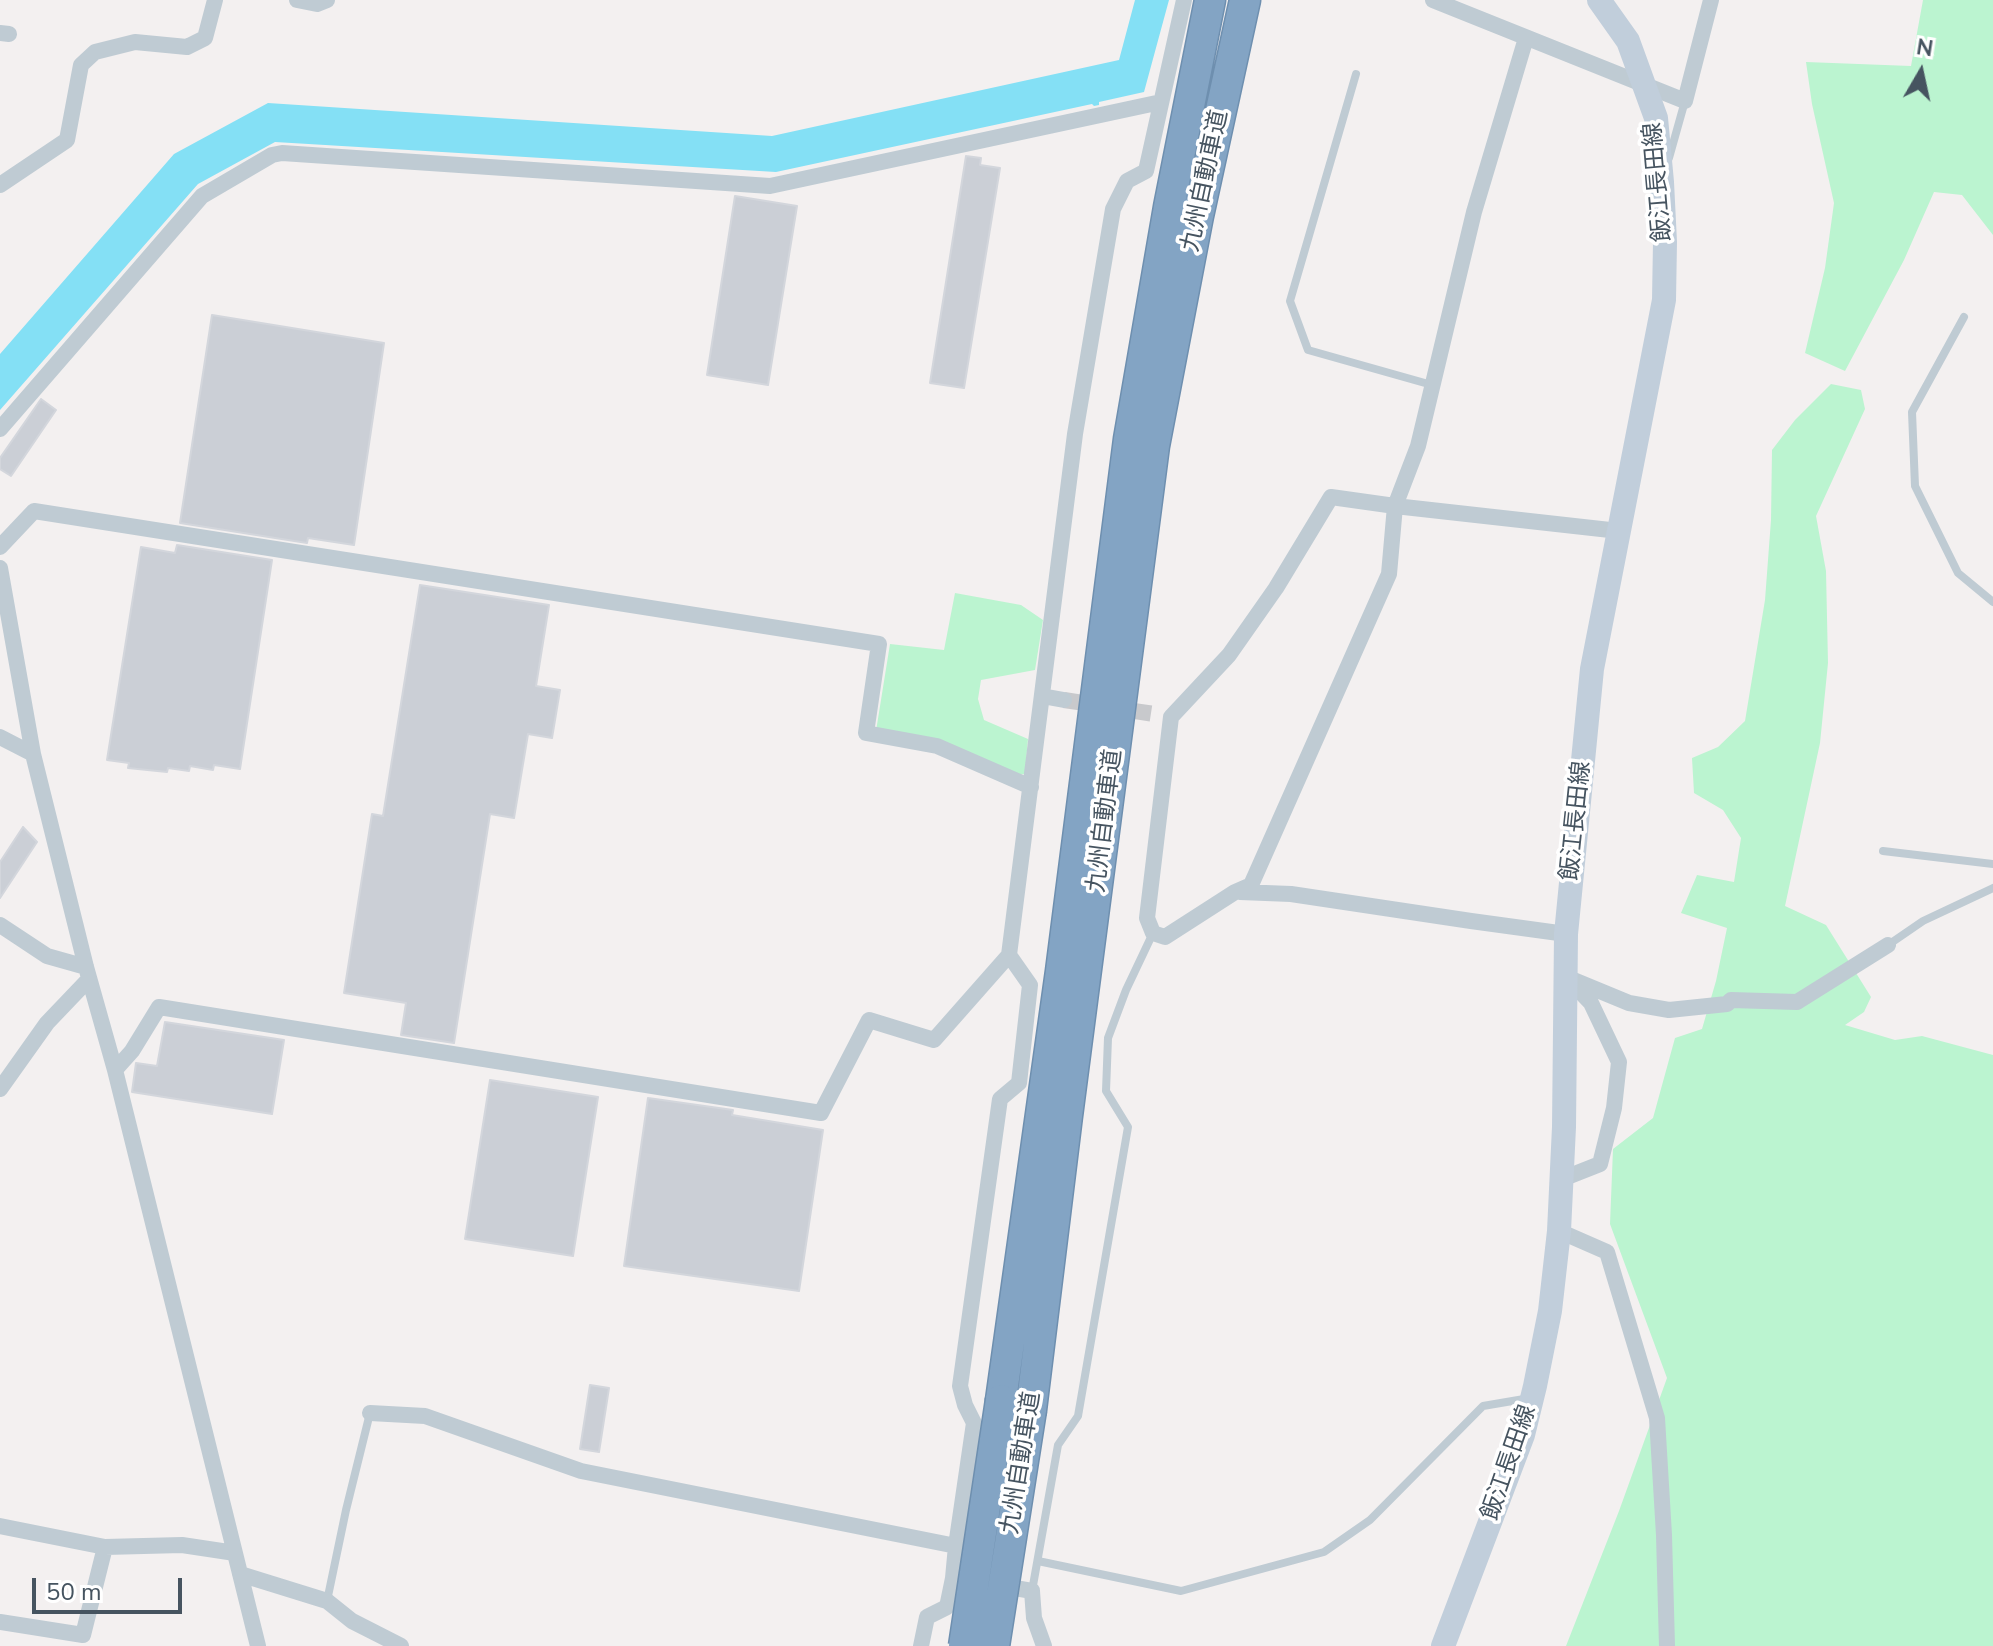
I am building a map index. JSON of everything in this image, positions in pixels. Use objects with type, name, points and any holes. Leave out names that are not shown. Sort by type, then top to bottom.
[{"type":"highway","name":"九州自動車道","points":[[1074,972],[1129,439],[1169,207],[1210,0]]},
{"type":"highway","name":"九州自動車道","points":[[964,1646],[1001,1400],[1054,1116],[1154,446],[1198,216],[1245,0]]},
{"type":"highway","name":"九州自動車道","points":[[994,1646],[1031,1410],[1054,1116]]},
{"type":"main road","name":"飯江長田線","points":[[1443,1646],[1523,1435],[1550,1311],[1562,1179],[1566,934],[1592,669],[1664,300],[1665,242],[1656,118],[1628,41],[1599,0]]},
{"type":"street","points":[[0,185],[67,140],[81,65],[95,52],[135,42],[187,47],[205,38],[215,0]]},
{"type":"street","points":[[297,0],[317,4],[327,0]]},
{"type":"street","points":[[115,1070],[132,1051],[159,1007],[821,1113],[869,1020],[934,1040],[1009,955],[1075,434],[1113,209],[1127,181],[1146,171],[1184,0]]},
{"type":"street","points":[[1433,0],[1685,101],[1711,0]]},
{"type":"street","points":[[1526,38],[1474,212],[1418,446],[1395,506],[1389,574],[1251,885],[1165,937],[1153,933],[1147,918],[1162,715],[1229,655],[1276,588],[1331,497],[1395,506],[1619,531]]},
{"type":"street","points":[[0,429],[202,196],[272,155],[282,153],[770,186],[1161,102]]},
{"type":"street","points":[[0,547],[34,511],[879,644],[866,733],[937,746],[1031,787]]},
{"type":"street","points":[[0,568],[33,754],[258,1646]]},
{"type":"street","points":[[1042,696],[1064,700]]},
{"type":"street","points":[[0,737],[33,754]]},
{"type":"street","points":[[1235,892],[1291,894],[1566,934]]},
{"type":"street","points":[[0,925],[47,956],[87,973]]},
{"type":"street","points":[[1566,977],[1629,1003],[1669,1010],[1727,1004],[1731,1000],[1797,1002],[1888,945]]},
{"type":"street","points":[[921,1646],[927,1617],[947,1607],[953,1578],[974,1423],[960,1386],[1000,1099],[1019,1083],[1030,985],[1009,955]]},
{"type":"street","points":[[0,1089],[87,973]]},
{"type":"street","points":[[1562,1179],[1600,1164],[1614,1108],[1619,1062],[1591,1003],[1566,977]]},
{"type":"street","points":[[1559,1231],[1607,1252],[1657,1418],[1667,1646]]},
{"type":"street","points":[[370,1413],[425,1416],[581,1471],[956,1546]]},
{"type":"street","points":[[0,1526],[105,1547],[182,1545],[235,1553]]},
{"type":"street","points":[[0,1622],[83,1635],[105,1547]]},
{"type":"street","points":[[240,1574],[327,1601],[352,1621],[401,1646]]},
{"type":"street","points":[[953,1578],[1032,1591],[1034,1618],[1044,1646]]},
{"type":"lane","points":[[1356,74],[1290,301],[1308,350],[1432,385]]},
{"type":"lane","points":[[1662,182],[1685,101]]},
{"type":"lane","points":[[1964,317],[1912,412],[1915,486],[1958,573],[1993,602]]},
{"type":"lane","points":[[1883,851],[1993,864]]},
{"type":"lane","points":[[1888,945],[1923,921],[1993,888]]},
{"type":"lane","points":[[1032,1591],[1058,1445],[1078,1416],[1128,1127],[1106,1091],[1108,1038],[1153,933]]},
{"type":"lane","points":[[1038,1561],[1181,1591],[1324,1552],[1370,1520],[1483,1406],[1532,1398]]},
{"type":"lane","points":[[327,1601],[370,1413]]},
{"type":"green space","points":[[1923,0],[1993,0],[1993,235],[1962,195],[1934,192],[1904,260],[1845,371],[1805,353],[1825,268],[1834,203],[1806,62],[1911,66]]},
{"type":"green space","points":[[1831,384],[1861,390],[1865,409],[1816,516],[1826,571],[1828,663],[1820,743],[1785,906],[1826,925],[1871,997],[1864,1012],[1845,1025],[1895,1040],[1922,1036],[1993,1055],[1993,1646],[1566,1646],[1667,1378],[1610,1224],[1613,1149],[1653,1118],[1675,1038],[1702,1029],[1727,928],[1681,913],[1697,875],[1734,882],[1741,838],[1723,810],[1694,793],[1692,758],[1718,747],[1745,721],[1765,600],[1772,450],[1795,420]]},
{"type":"green space","points":[[955,593],[1021,605],[1043,620],[1035,670],[981,680],[978,699],[984,720],[1028,739],[1025,774],[1016,775],[876,731],[890,644],[944,650]]},
{"type":"water","points":[[1135,0],[1169,0],[1144,92],[1099,102],[1099,105],[1092,104],[776,172],[275,142],[198,184],[0,410],[0,354],[174,154],[268,103],[772,136],[1119,60]]},
{"type":"building","points":[[966,156],[981,158],[980,165],[1000,168],[964,388],[930,383]]},
{"type":"building","points":[[735,196],[797,206],[768,385],[707,375]]},
{"type":"building","points":[[212,315],[384,343],[354,545],[308,538],[307,543],[180,523]]},
{"type":"building","points":[[41,399],[56,410],[11,476],[0,469],[0,458]]},
{"type":"building","points":[[177,545],[272,560],[240,769],[214,765],[213,770],[190,766],[189,771],[168,768],[167,772],[128,768],[129,763],[107,760],[141,547],[175,553]]},
{"type":"building","points":[[420,585],[549,605],[536,686],[560,690],[552,738],[528,734],[514,818],[490,814],[454,1043],[401,1035],[406,1003],[344,993],[372,814],[383,816]]},
{"type":"building","points":[[23,827],[37,842],[0,898],[0,862]]},
{"type":"building","points":[[165,1022],[284,1040],[272,1114],[132,1092],[136,1063],[157,1066]]},
{"type":"building","points":[[490,1080],[598,1097],[573,1256],[465,1239]]},
{"type":"building","points":[[648,1098],[733,1110],[732,1115],[823,1130],[799,1291],[624,1266]]},
{"type":"building","points":[[590,1385],[609,1388],[599,1452],[580,1449]]},
{"type":"tunnel","points":[[1064,700],[1154,714]]}]
